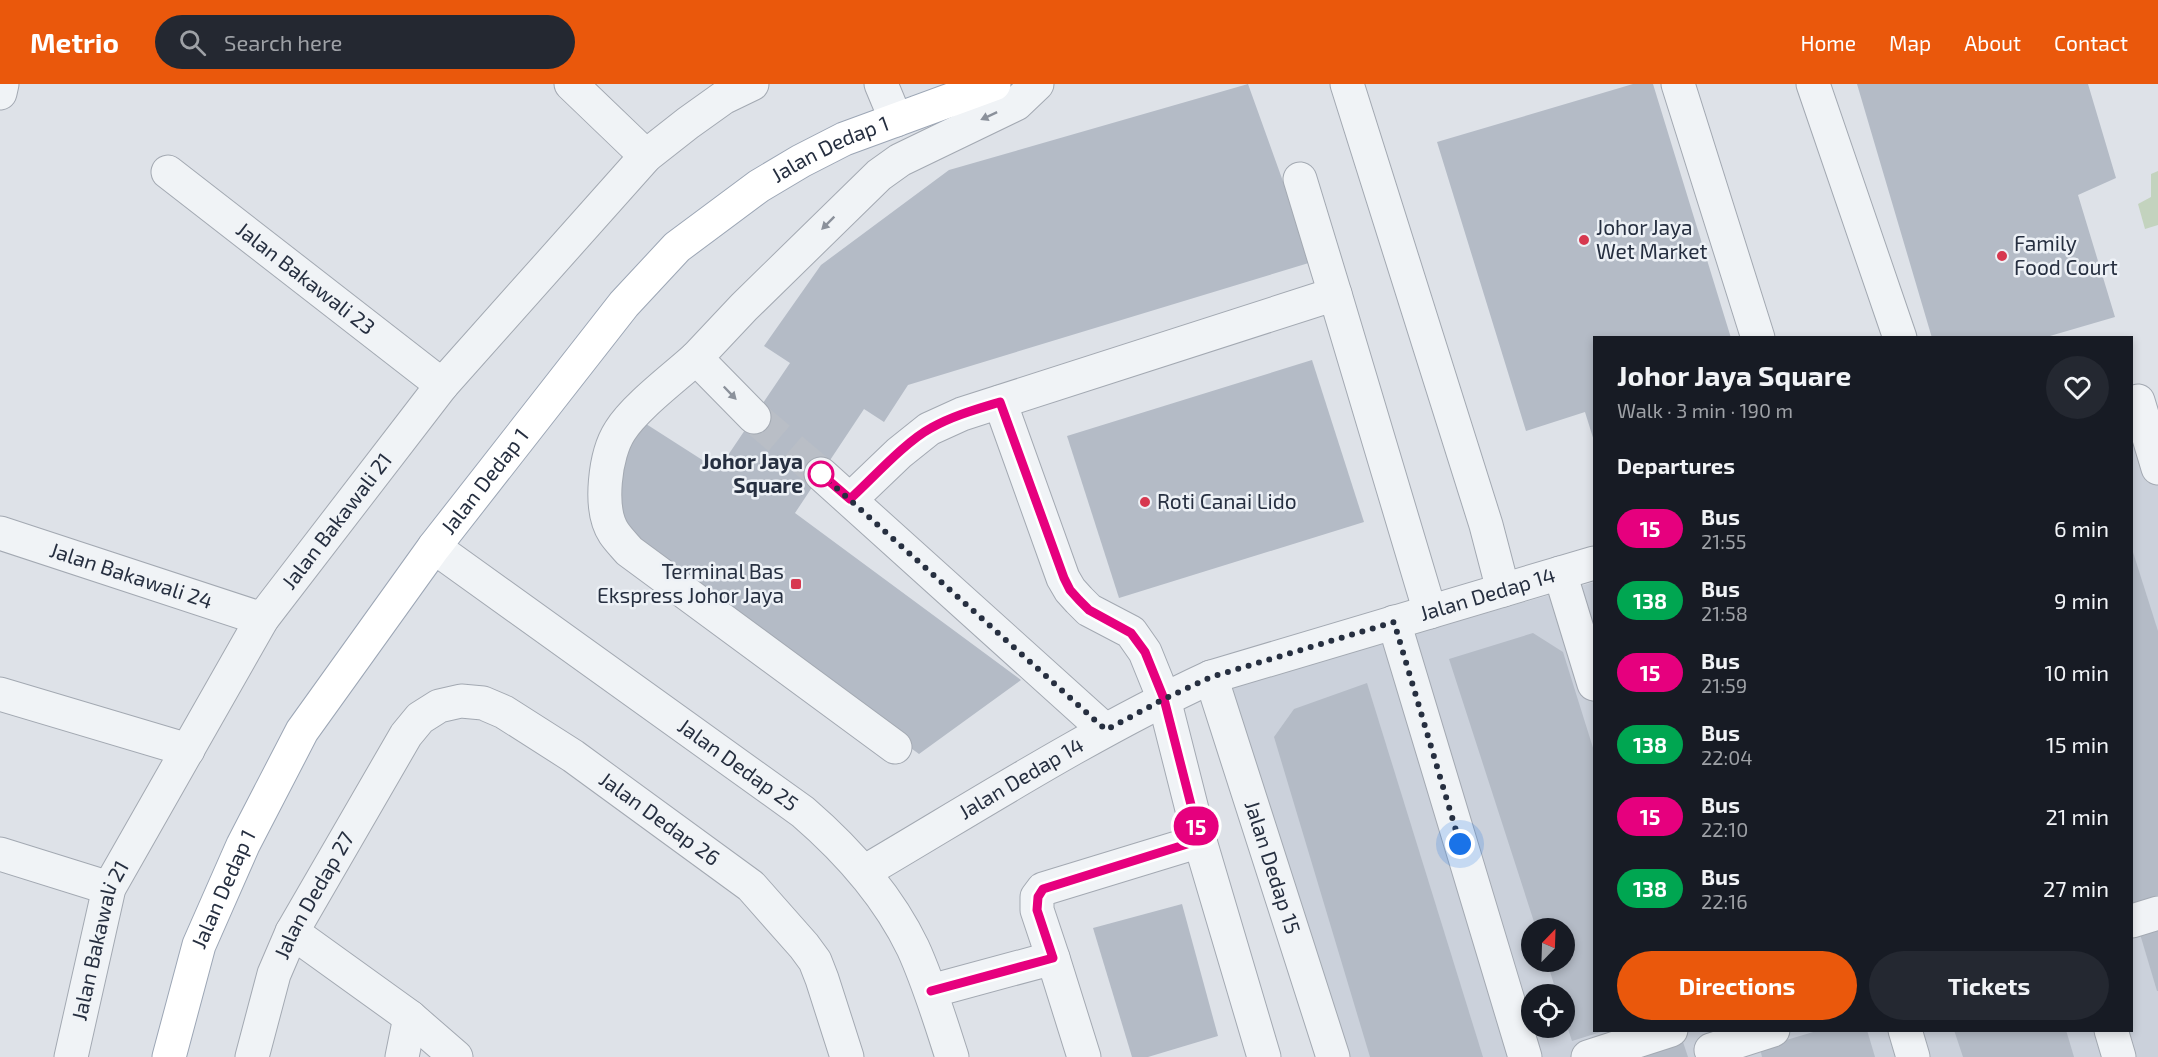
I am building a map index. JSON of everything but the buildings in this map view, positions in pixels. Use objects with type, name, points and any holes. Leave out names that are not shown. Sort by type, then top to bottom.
[{"type":"main road","name":"Jalan Dedap 1","points":[[169,1057],[199,945],[243,844],[302,730],[434,547],[624,304],[677,247],[759,186],[801,161],[844,140],[994,84]]},
{"type":"street","points":[[0,93],[2,84]]},
{"type":"street","points":[[571,84],[646,156]]},
{"type":"street","name":"Jalan Bakawali 21","points":[[71,1057],[109,888],[262,620],[442,385],[646,156],[723,98],[752,84]]},
{"type":"street","points":[[881,84],[896,120]]},
{"type":"street","points":[[895,747],[629,550],[613,532],[607,517],[604,486],[607,469],[618,433],[629,418],[696,358],[744,307],[879,175],[900,159],[1016,104],[1037,84]]},
{"type":"street","points":[[1347,84],[1486,525],[1503,590]]},
{"type":"street","points":[[1678,84],[1757,336]]},
{"type":"street","points":[[1812,84],[1899,336]]},
{"type":"street","name":"Jalan Bakawali 23","points":[[168,172],[442,385]]},
{"type":"street","points":[[1300,179],[1430,612]]},
{"type":"street","points":[[850,499],[899,453],[929,429],[962,414],[1335,294]]},
{"type":"street","points":[[696,358],[754,417]]},
{"type":"street","points":[[2142,400],[2158,468]]},
{"type":"street","points":[[1000,402],[1059,567],[1070,590],[1089,610],[1122,626],[1138,641],[1145,652],[1164,699],[1200,840],[1264,1057]]},
{"type":"street","points":[[821,474],[1106,730]]},
{"type":"street","name":"Jalan Bakawali 24","points":[[0,533],[262,620]]},
{"type":"street","name":"Jalan Dedap 25","points":[[434,547],[803,812],[834,839],[864,872],[889,907],[912,947],[931,991],[952,1057]]},
{"type":"street","name":"Jalan Dedap 14","points":[[864,872],[1106,730],[1211,677],[1593,563]]},
{"type":"street","points":[[1560,573],[1593,681]]},
{"type":"street","points":[[1394,622],[1525,1057]]},
{"type":"street","name":"Jalan Dedap 15","points":[[1211,677],[1333,1057]]},
{"type":"street","points":[[0,694],[188,750]]},
{"type":"street","name":"Jalan Dedap 26","points":[[400,745],[420,718],[439,706],[461,701],[483,703],[504,712],[573,756],[751,885],[762,897],[815,962],[847,1057]]},
{"type":"street","name":"Jalan Dedap 27","points":[[252,1057],[274,974],[292,932],[400,745]]},
{"type":"street","points":[[1084,1057],[1037,910],[1038,897],[1043,889],[1200,840]]},
{"type":"street","points":[[0,854],[109,888]]},
{"type":"street","points":[[2133,921],[2158,913]]},
{"type":"street","points":[[292,932],[410,1017],[456,1057]]},
{"type":"street","points":[[931,991],[1053,958]]},
{"type":"street","points":[[402,1057],[410,1017]]},
{"type":"street","points":[[1588,1057],[1665,1032]]},
{"type":"street","points":[[1709,1046],[1765,1032]]},
{"type":"street","points":[[1906,1032],[1913,1057]]},
{"type":"street","points":[[2112,1032],[2119,1057]]},
{"type":"shaded area","points":[[2158,419],[2158,1057],[1344,1057],[1226,688],[1593,582],[1593,1032],[2133,1032],[2133,427]]},
{"type":"green space","points":[[2158,171],[2158,225],[2145,229],[2138,204],[2151,197],[2151,174]]},
{"type":"tunnel","points":[[754,417],[821,474]]},
{"type":"bus line","name":"15","points":[[821,474],[850,499],[899,453],[929,429],[962,414],[1000,402],[1070,590],[1089,610],[1122,626],[1131,633],[1145,652],[1164,699],[1200,840],[1043,889],[1038,897],[1037,910],[1053,958],[931,991]]},
{"type":"place","name":"Johor Jaya Wet Market","points":[[1584,240]]},
{"type":"place","name":"Family Food Court","points":[[2002,256]]},
{"type":"place","name":"Johor Jaya Square","points":[[821,474]]},
{"type":"place","name":"Roti Canai Lido","points":[[1145,502]]},
{"type":"place","name":"Terminal Bas Ekspress Johor Jaya","points":[[796,584]]},
{"type":"route","points":[[821,474],[1106,730],[1211,677],[1394,622],[1460,844]]}]
